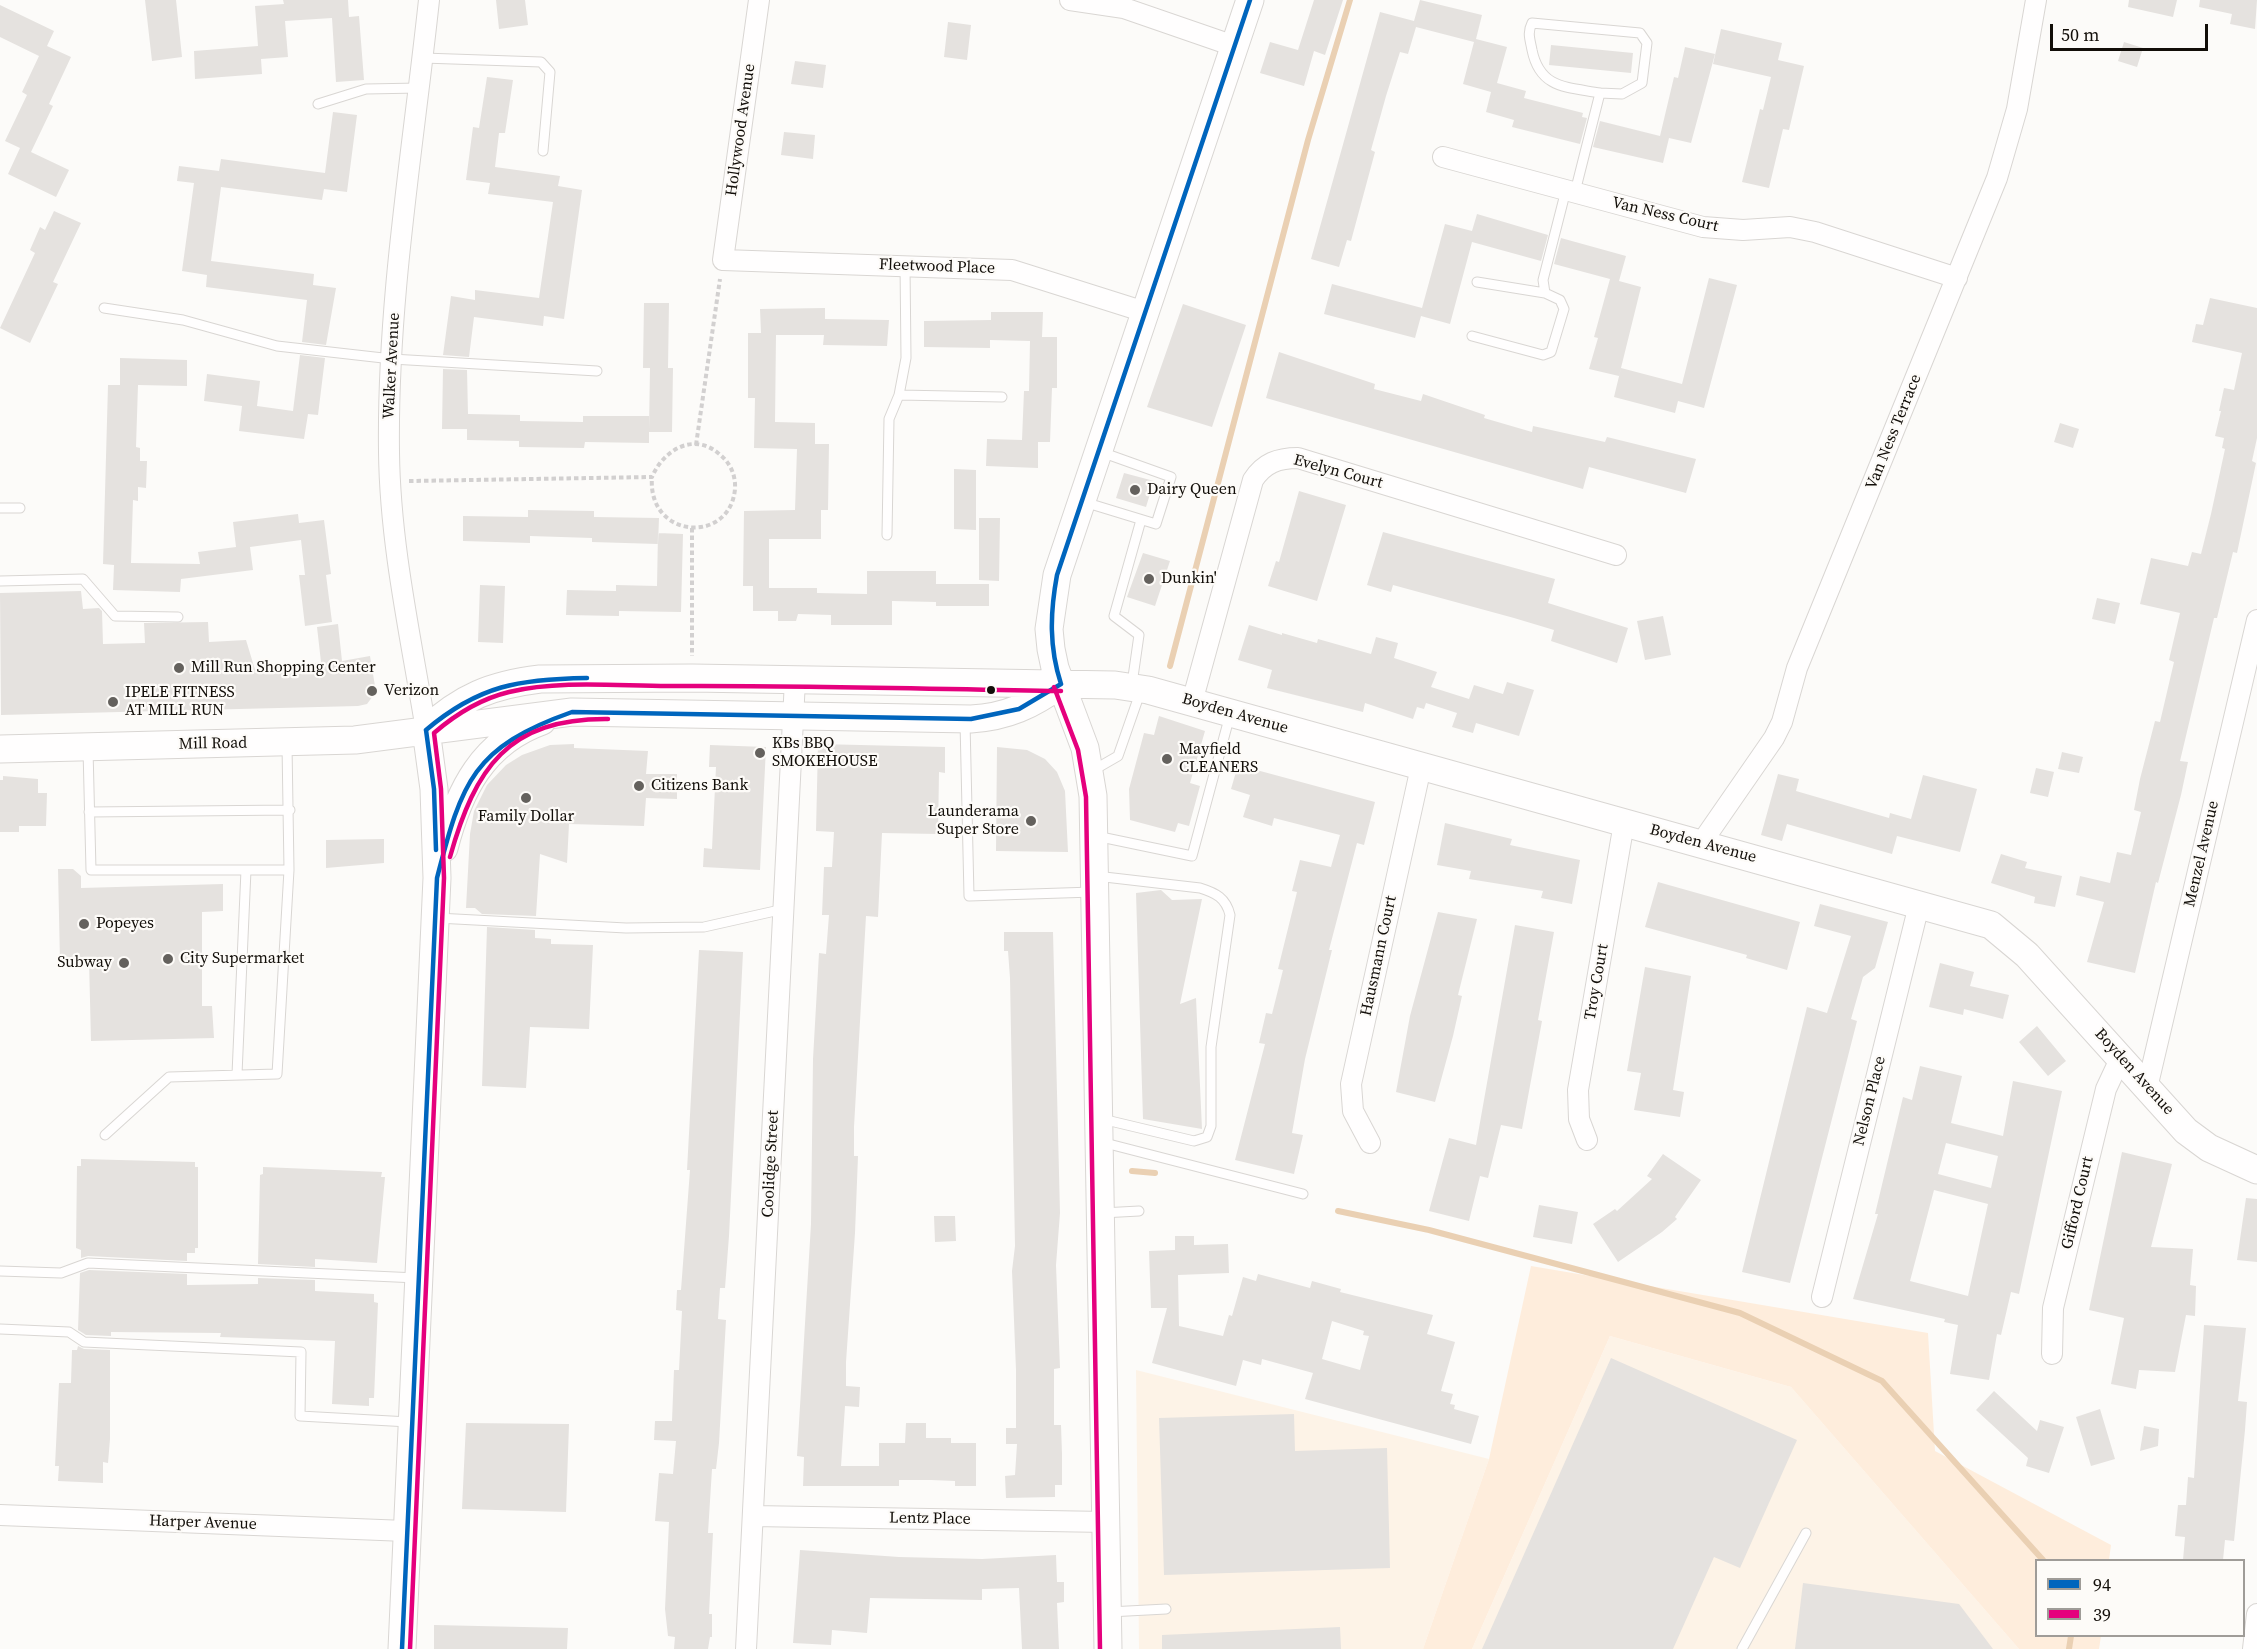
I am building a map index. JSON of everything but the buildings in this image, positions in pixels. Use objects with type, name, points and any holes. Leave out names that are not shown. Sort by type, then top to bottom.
[{"type":"main road","points":[[1108,1649],[1090,772],[1051,649],[1049,628],[1057,575],[1250,0]]},
{"type":"main road","name":"Boyden Avenue","points":[[426,730],[461,700],[515,682],[567,678],[692,678],[1137,687],[1702,843],[1991,926],[2012,940],[2194,1137],[2209,1148],[2257,1170]]},
{"type":"main road","points":[[437,878],[459,799],[480,764],[496,748],[531,725],[572,712],[992,718],[1030,705],[1061,684]]},
{"type":"main road","name":"Mill Road","points":[[0,749],[355,740],[572,712]]},
{"type":"main road","points":[[402,1649],[417,1278],[437,878],[434,789],[426,730]]},
{"type":"street","name":"Walker Avenue","points":[[426,730],[397,552],[390,481],[392,358],[398,273],[429,0]]},
{"type":"street","name":"Hollywood Avenue","points":[[723,260],[759,0]]},
{"type":"street","points":[[1070,0],[1124,8],[1234,46]]},
{"type":"street","name":"Van Ness Terrace","points":[[1702,843],[1774,738],[1782,722],[1797,668],[1997,178],[2017,109],[2036,0]]},
{"type":"street","name":"Van Ness Court","points":[[1443,157],[1703,227],[1743,230],[1790,227],[1815,232],[1957,278]]},
{"type":"street","name":"Fleetwood Place","points":[[723,260],[1011,270],[1145,312]]},
{"type":"street","name":"Evelyn Court","points":[[1192,702],[1253,480],[1259,471],[1271,462],[1298,459],[1616,555]]},
{"type":"street","name":"Menzel Avenue","points":[[2147,1088],[2257,620]]},
{"type":"street","name":"Coolidge Street","points":[[747,1649],[795,680]]},
{"type":"street","name":"Hausmann Court","points":[[1370,1143],[1353,1111],[1351,1084],[1421,766]]},
{"type":"street","name":"Troy Court","points":[[1587,1140],[1579,1119],[1578,1090],[1624,823]]},
{"type":"street","name":"Nelson Place","points":[[1822,1297],[1919,905]]},
{"type":"street","name":"Gifford Court","points":[[2052,1354],[2053,1308],[2106,1089],[2121,1057]]},
{"type":"street","name":"Harper Avenue","points":[[0,1515],[406,1531]]},
{"type":"street","name":"Lentz Place","points":[[753,1516],[1106,1522]]},
{"type":"street","points":[[2253,1649],[2257,1614]]},
{"type":"lane","points":[[1532,23],[1640,33],[1647,43],[1642,83],[1622,94],[1600,93],[1550,82],[1538,70],[1528,31],[1532,23]]},
{"type":"lane","points":[[423,58],[541,62],[548,67],[550,72],[543,151]]},
{"type":"lane","points":[[318,104],[366,89],[419,88]]},
{"type":"lane","points":[[1545,293],[1543,280],[1600,93]]},
{"type":"lane","points":[[887,535],[889,419],[899,395],[906,358],[905,265]]},
{"type":"lane","points":[[1472,336],[1543,355],[1551,352],[1564,309],[1560,300],[1545,293],[1477,282]]},
{"type":"lane","points":[[104,308],[183,320],[277,346],[392,358],[597,371]]},
{"type":"lane","points":[[899,395],[1002,397]]},
{"type":"lane","points":[[1082,501],[1156,524],[1171,477],[1099,451]]},
{"type":"lane","points":[[0,508],[20,508]]},
{"type":"lane","points":[[1090,772],[1118,756],[1134,705],[1139,635],[1114,616],[1141,520]]},
{"type":"lane","points":[[0,580],[83,579],[115,616],[178,616]]},
{"type":"lane","points":[[1093,836],[1192,856],[1231,713]]},
{"type":"lane","points":[[964,719],[969,896],[1094,884],[1200,888],[1216,893],[1228,906],[1230,915],[1211,1047],[1210,1132],[1207,1137],[1194,1141],[1099,1130]]},
{"type":"lane","points":[[105,1135],[169,1077],[277,1074],[289,870],[290,810],[287,742]]},
{"type":"lane","points":[[87,747],[91,870],[289,870]]},
{"type":"lane","points":[[89,812],[290,810]]},
{"type":"lane","points":[[237,1074],[246,870]]},
{"type":"lane","points":[[435,918],[626,928],[704,927],[784,909]]},
{"type":"lane","points":[[1099,1130],[1303,1194]]},
{"type":"lane","points":[[1100,1213],[1139,1211]]},
{"type":"lane","points":[[0,1271],[61,1273],[88,1263],[417,1278]]},
{"type":"lane","points":[[0,1329],[69,1332],[84,1342],[301,1352],[300,1416],[411,1422]]},
{"type":"lane","points":[[1742,1649],[1806,1533]]},
{"type":"lane","points":[[1107,1612],[1166,1609]]},
{"type":"path","points":[[696,445],[723,260]]},
{"type":"path","points":[[696,445],[716,451],[726,459],[735,483],[734,496],[726,512],[717,521],[692,528],[667,519],[658,509],[651,489],[652,477],[666,454],[678,447],[696,445]]},
{"type":"path","points":[[390,481],[652,477]]},
{"type":"path","points":[[692,528],[692,678]]},
{"type":"shaded area","points":[[1531,1266],[1928,1333],[1935,1451],[2111,1545],[2109,1559],[2035,1559],[2035,1637],[2101,1637],[2099,1649],[2019,1649],[1791,1387],[1610,1336],[1472,1649],[1423,1649],[1489,1459]]},
{"type":"shaded area","points":[[1610,1336],[1791,1387],[2019,1649],[1472,1649]]},
{"type":"shaded area","points":[[1136,1370],[1489,1459],[1423,1649],[1139,1649]]},
{"type":"waterway","points":[[1170,666],[1308,140],[1350,0]]},
{"type":"waterway","points":[[1132,1171],[1155,1173]]},
{"type":"waterway","points":[[1338,1211],[1429,1230],[1740,1313],[1882,1381],[2042,1559]]},
{"type":"waterway","points":[[2069,1649],[2071,1637]]},
{"type":"transit line","name":"94","points":[[1061,684],[1054,657],[1052,630],[1057,575],[1250,0]]},
{"type":"transit line","name":"94","points":[[426,730],[464,703],[501,688],[541,680],[587,678]]},
{"type":"transit line","name":"39","points":[[410,1649],[444,878],[441,789],[434,733],[478,703],[509,692],[548,686],[588,684],[1061,691]]},
{"type":"transit line","name":"94","points":[[402,1649],[437,878],[455,816],[477,772],[492,754],[513,739],[539,725],[572,712],[971,719],[1019,709],[1061,684]]},
{"type":"transit line","name":"39","points":[[1054,687],[1078,750],[1086,797],[1100,1649]]},
{"type":"transit line","name":"39","points":[[450,857],[471,798],[485,774],[501,754],[521,739],[545,728],[574,721],[608,719]]},
{"type":"transit line","name":"94","points":[[426,730],[434,789],[436,850]]},
{"type":"place","name":"Dairy Queen","points":[[1135,490]]},
{"type":"place","name":"Dunkin'","points":[[1149,579]]},
{"type":"place","name":"Mill Run Shopping Center","points":[[179,668]]},
{"type":"place","name":"Verizon","points":[[372,691]]},
{"type":"place","name":"IPELE FITNESS AT MILL RUN","points":[[113,702]]},
{"type":"place","name":"KBs BBQ SMOKEHOUSE","points":[[760,753]]},
{"type":"place","name":"Mayfield CLEANERS","points":[[1167,759]]},
{"type":"place","name":"Citizens Bank","points":[[639,786]]},
{"type":"place","name":"Family Dollar","points":[[526,798]]},
{"type":"place","name":"Launderama Super Store","points":[[1031,821]]},
{"type":"place","name":"Popeyes","points":[[84,924]]},
{"type":"place","name":"City Supermarket","points":[[168,959]]},
{"type":"place","name":"Subway","points":[[124,963]]}]
